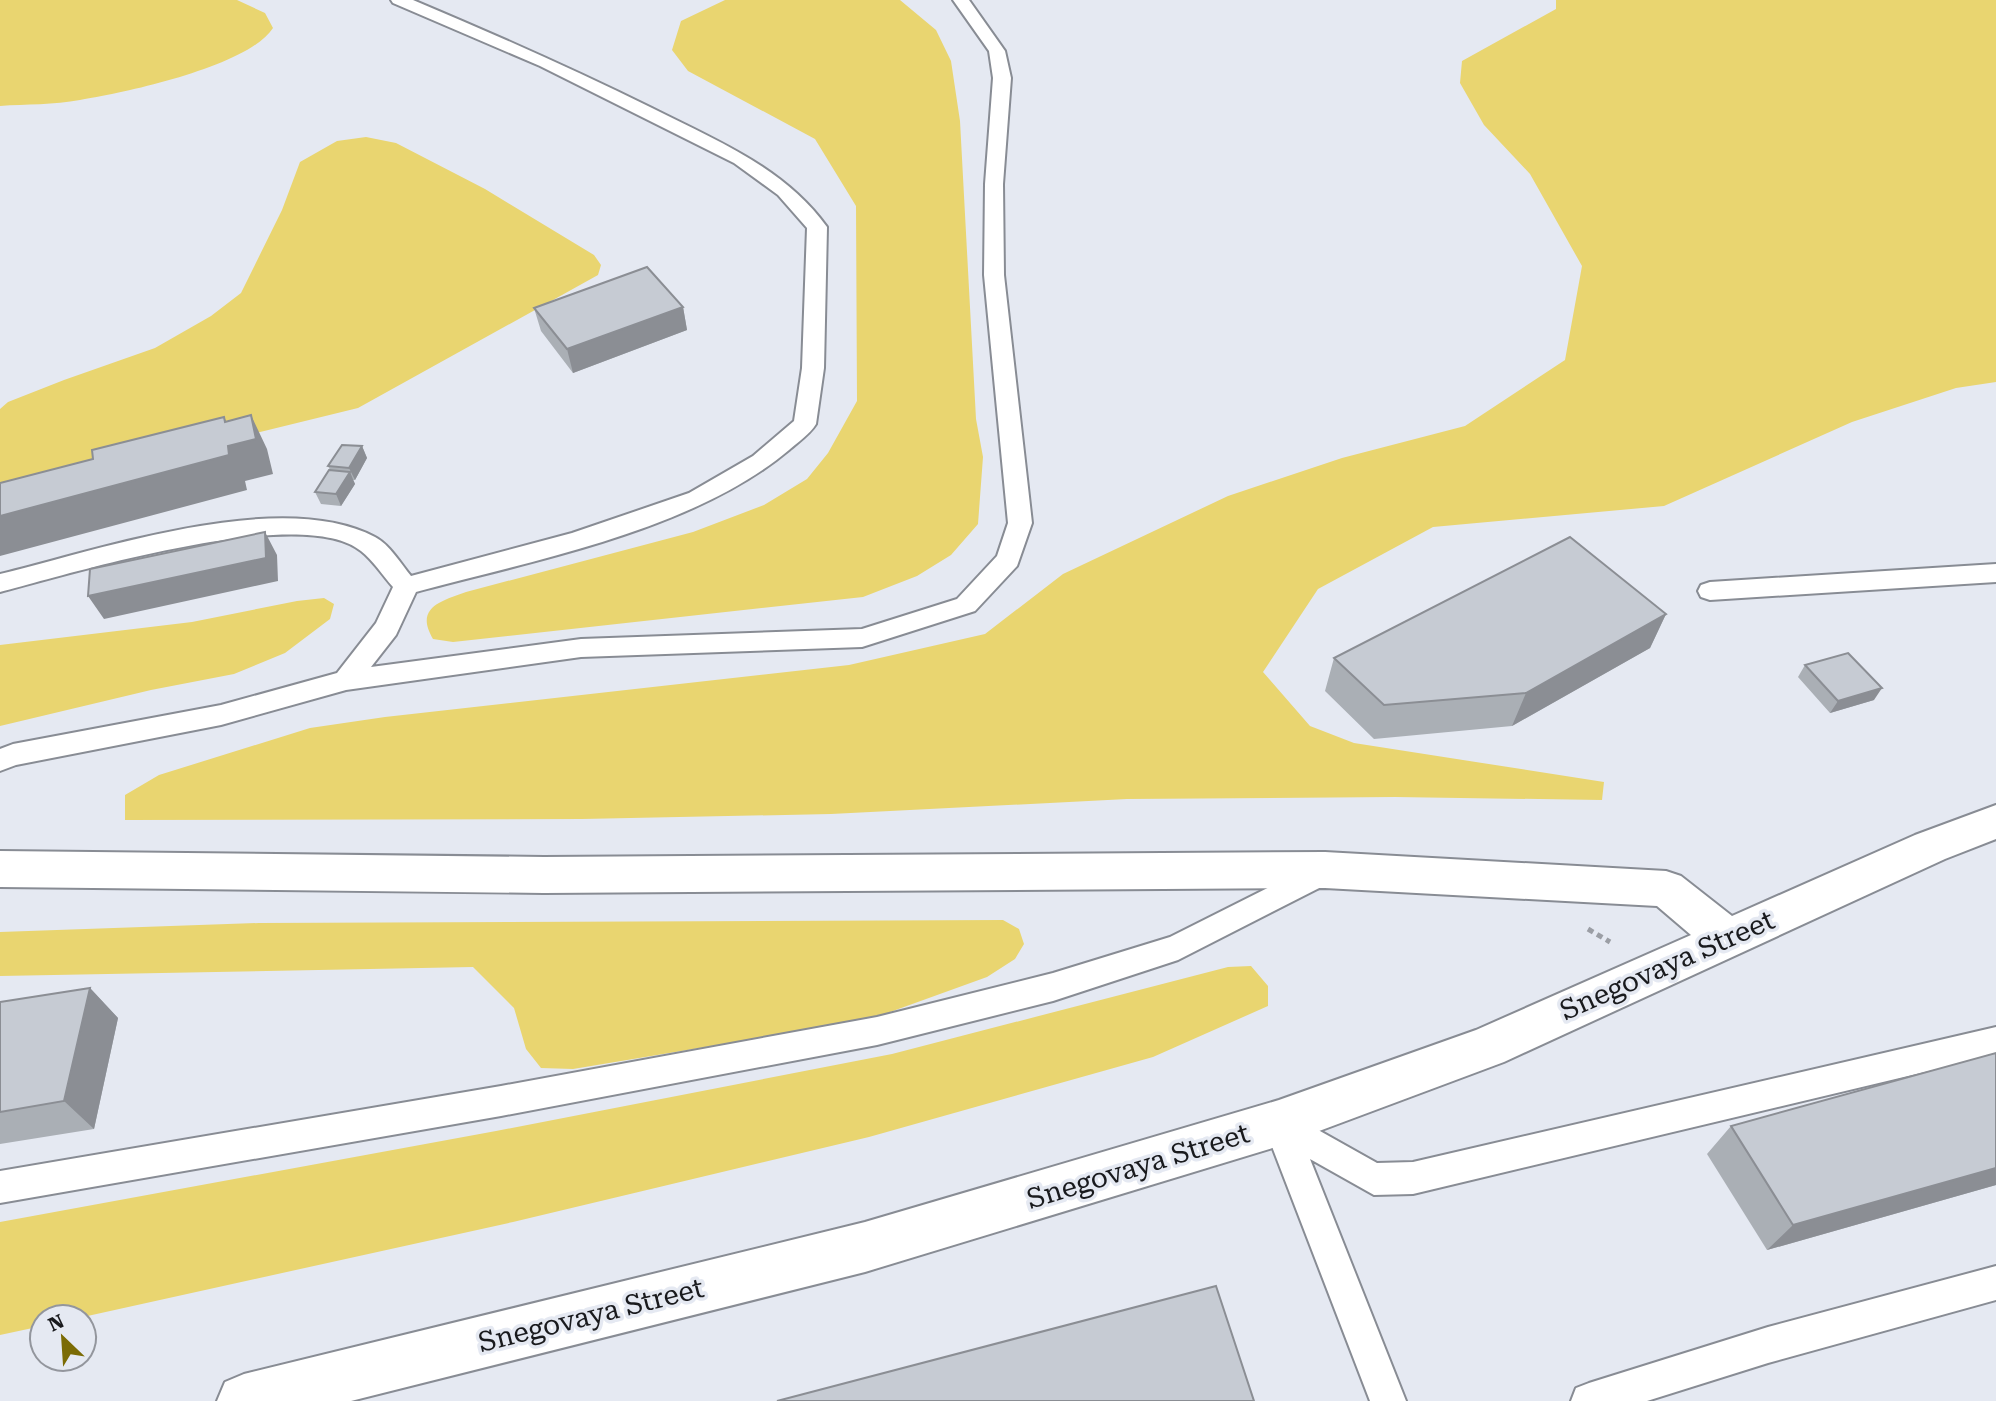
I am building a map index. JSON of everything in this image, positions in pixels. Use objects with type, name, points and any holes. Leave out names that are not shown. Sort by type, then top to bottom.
[{"type":"main road","name":"Snegovaya Street","points":[[244,1401],[865,1247],[1279,1123],[1488,1047],[1726,937],[1930,847],[1996,822]]},
{"type":"main road","points":[[0,869],[530,874],[1325,870],[1666,889],[1726,937]]},
{"type":"lane","points":[[400,0],[546,62],[740,159],[785,191],[817,227],[813,369],[805,424],[761,461],[697,499],[578,540],[406,586]]},
{"type":"lane","points":[[0,760],[13,755],[221,715],[346,680],[581,648],[862,638],[966,605],[1008,560],[1020,523],[994,275],[994,184],[1002,78],[997,51],[961,0]]},
{"type":"lane","points":[[0,583],[183,537],[270,527],[332,529],[369,544],[406,586]]},
{"type":"lane","points":[[1710,591],[1996,573]]},
{"type":"lane","points":[[346,680],[387,628],[406,586]]},
{"type":"lane","points":[[0,1187],[501,1101],[877,1031],[1053,987],[1178,947],[1325,870]]},
{"type":"lane","points":[[1279,1123],[1374,1179],[1413,1178],[1996,1041]]},
{"type":"lane","points":[[1279,1123],[1388,1401]]},
{"type":"lane","points":[[1589,1401],[1768,1345],[1996,1283]]},
{"type":"shaded area","points":[[0,0],[237,0],[265,13],[273,28],[260,42],[239,54],[184,76],[70,102],[0,106]]},
{"type":"shaded area","points":[[725,0],[900,0],[936,30],[951,61],[960,121],[976,419],[983,457],[978,524],[951,555],[917,576],[863,597],[453,642],[433,639],[427,619],[429,612],[440,602],[466,592],[693,532],[764,505],[807,479],[828,453],[857,401],[856,206],[815,139],[688,71],[672,50],[681,21]]},
{"type":"shaded area","points":[[1556,0],[1996,0],[1996,382],[1956,388],[1852,422],[1664,506],[1433,527],[1318,589],[1263,672],[1310,726],[1354,743],[1604,782],[1602,800],[1395,797],[1127,799],[831,814],[582,819],[125,820],[125,795],[159,775],[310,728],[385,717],[849,665],[985,634],[1063,574],[1228,496],[1342,458],[1465,426],[1565,360],[1582,266],[1530,174],[1484,125],[1460,83],[1462,61],[1556,9]]},
{"type":"shaded area","points":[[366,137],[396,143],[485,189],[594,255],[601,265],[598,275],[358,408],[49,484],[0,490],[0,409],[8,402],[155,348],[211,316],[241,293],[282,210],[300,162],[337,141]]},
{"type":"shaded area","points":[[324,598],[334,604],[330,619],[285,653],[234,674],[151,690],[0,726],[0,645],[192,622]]},
{"type":"shaded area","points":[[1003,920],[1019,929],[1024,944],[1015,959],[987,977],[868,1020],[573,1069],[541,1068],[526,1049],[514,1008],[473,967],[0,976],[0,932],[259,923]]},
{"type":"shaded area","points":[[1251,966],[1268,986],[1268,1006],[1153,1057],[869,1137],[513,1222],[98,1314],[98,1303],[28,1303],[28,1329],[0,1335],[0,1222],[496,1131],[892,1054],[1228,967]]},
{"type":"building","points":[[647,267],[683,307],[567,349],[534,308]]},
{"type":"building","points":[[251,415],[256,439],[228,446],[229,455],[0,516],[0,483],[93,459],[92,450],[224,417],[225,422]]},
{"type":"building","points":[[342,445],[362,446],[349,468],[328,466]]},
{"type":"building","points":[[329,470],[350,472],[336,494],[315,492]]},
{"type":"building","points":[[265,532],[266,558],[88,596],[90,569]]},
{"type":"building","points":[[1570,537],[1666,614],[1526,693],[1384,705],[1334,658]]},
{"type":"building","points":[[1848,653],[1882,688],[1838,701],[1805,665]]},
{"type":"building","points":[[90,988],[64,1101],[0,1112],[0,1002]]},
{"type":"building","points":[[1996,1053],[1996,1168],[1793,1225],[1731,1126]]},
{"type":"building","points":[[1216,1286],[1254,1401],[777,1401]]}]
